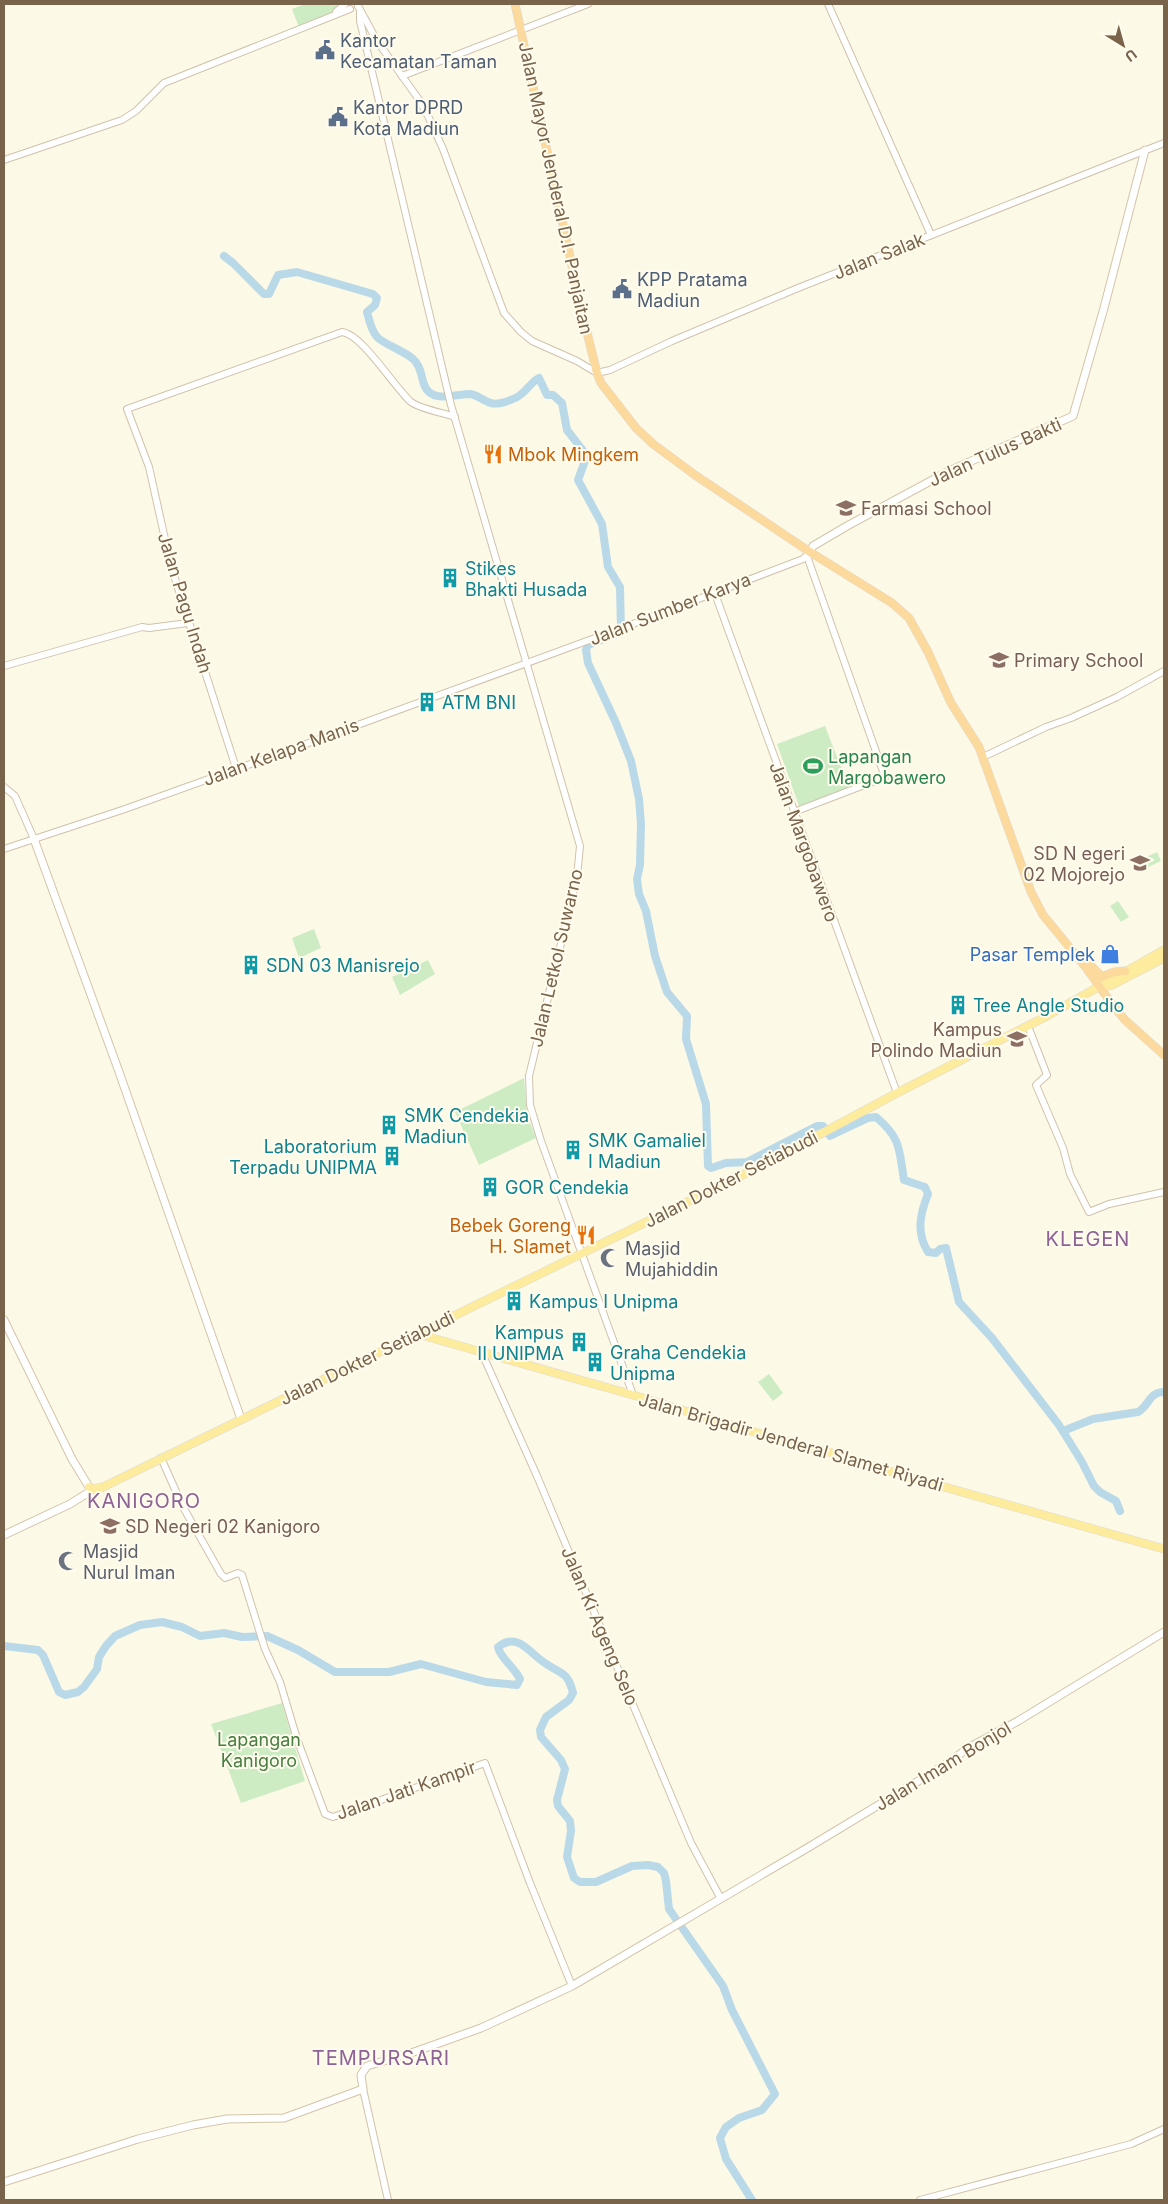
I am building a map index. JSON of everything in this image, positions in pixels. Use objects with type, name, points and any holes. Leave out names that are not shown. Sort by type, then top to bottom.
[{"type":"highway","name":"Jalan Mayor Jenderal D.I. Panjaitan","points":[[515,4],[597,373],[612,399],[636,428],[653,444],[695,475],[808,554],[892,603],[909,618],[928,652],[948,696],[979,747],[1031,892],[1043,915],[1083,964]]},
{"type":"highway","points":[[1125,971],[1114,972],[1102,977],[1088,963],[1083,964],[1098,988],[1125,1020],[1164,1055]]},
{"type":"main road","name":"Jalan Tulus Bakti","points":[[808,554],[813,546],[896,498],[974,459],[1071,418],[1075,410],[1146,150]]},
{"type":"main road","points":[[34,839],[118,1069],[241,1419]]},
{"type":"main road","points":[[1098,988],[1108,980],[1164,950]]},
{"type":"main road","points":[[1098,988],[1110,986],[1164,958]]},
{"type":"main road","name":"Jalan Dokter Setiabudi","points":[[92,1488],[103,1488],[757,1168],[1098,988]]},
{"type":"main road","points":[[4,1320],[72,1458],[92,1488],[70,1504],[4,1535]]},
{"type":"main road","name":"Jalan Brigadir Jenderal Slamet Riyadi","points":[[418,1334],[1164,1550]]},
{"type":"main road","name":"Jalan Imam Bonjol","points":[[363,2089],[361,2075],[370,2064],[417,2051],[481,2028],[572,1986],[720,1900],[948,1763],[968,1748],[1018,1721],[1164,1632]]},
{"type":"main road","points":[[4,2182],[138,2139],[193,2125],[227,2119],[276,2119],[287,2117],[363,2089]]},
{"type":"street","points":[[402,76],[588,4]]},
{"type":"street","points":[[828,4],[931,235]]},
{"type":"street","points":[[4,160],[122,120],[136,111],[156,89],[170,80],[354,6]]},
{"type":"street","points":[[354,6],[360,21],[368,27]]},
{"type":"street","points":[[354,6],[420,101],[443,149],[499,303],[504,312],[516,328],[532,341],[577,361],[597,373]]},
{"type":"street","name":"Jalan Letkol Suwarno","points":[[360,21],[450,400],[580,846],[577,877],[532,1062],[529,1090],[534,1120],[580,1253],[633,1395]]},
{"type":"street","name":"Jalan Salak","points":[[597,373],[610,370],[672,341],[931,235],[1164,143]]},
{"type":"street","name":"Jalan Pagu Indah","points":[[236,768],[171,566],[149,467],[127,409],[342,332],[356,338],[397,387],[414,404],[455,417]]},
{"type":"street","points":[[794,812],[885,777],[808,554]]},
{"type":"street","name":"Jalan Sumber Karya","points":[[527,662],[625,627],[808,554]]},
{"type":"street","name":"Jalan Margobawero","points":[[714,591],[897,1093]]},
{"type":"street","points":[[4,666],[142,627],[149,628],[188,623]]},
{"type":"street","name":"Jalan Kelapa Manis","points":[[4,849],[179,790],[527,662]]},
{"type":"street","points":[[983,757],[1046,727],[1117,697],[1164,671]]},
{"type":"street","points":[[4,787],[15,796],[34,839]]},
{"type":"street","points":[[1028,1026],[1048,1075],[1047,1078],[1036,1086],[1063,1148],[1070,1174],[1089,1212],[1109,1204],[1164,1192]]},
{"type":"street","name":"Jalan Ki Ageng Selo","points":[[481,1351],[540,1482],[691,1843],[720,1900]]},
{"type":"street","name":"Jalan Jati Kampir","points":[[161,1458],[183,1507],[221,1574],[226,1578],[238,1573],[242,1575],[263,1642],[280,1682],[297,1739],[323,1812],[327,1816],[333,1817],[485,1763],[530,1883],[572,1986]]},
{"type":"street","points":[[363,2089],[388,2200]]},
{"type":"street","points":[[920,2200],[1132,2144],[1164,2129]]},
{"type":"green space","points":[[305,4],[342,4],[333,14],[299,27],[292,9]]},
{"type":"green space","name":"Lapangan Margobawero","points":[[825,726],[849,788],[799,806],[777,744]]},
{"type":"green space","points":[[1157,852],[1161,861],[1144,869],[1140,860]]},
{"type":"green space","points":[[1118,901],[1129,917],[1121,922],[1110,906]]},
{"type":"green space","points":[[314,929],[321,948],[299,958],[292,938]]},
{"type":"green space","points":[[428,960],[435,974],[400,995],[392,977]]},
{"type":"green space","points":[[524,1078],[527,1115],[536,1138],[479,1165],[455,1112]]},
{"type":"green space","points":[[769,1374],[783,1393],[773,1401],[758,1382]]},
{"type":"green space","name":"Lapangan Kanigoro","points":[[282,1703],[305,1781],[241,1803],[211,1724]]},
{"type":"waterway","points":[[224,256],[264,294],[269,294],[278,275],[297,272],[373,294],[377,298],[375,305],[367,312],[370,325],[375,334],[380,340],[413,359],[419,367],[426,389],[433,395],[443,397],[470,394],[491,403],[499,403],[517,397],[539,378],[547,395],[553,395],[562,403],[567,430],[584,452],[585,461],[578,480],[602,524],[608,567],[620,587],[621,631],[588,645],[586,650],[588,663],[616,723],[631,761],[639,799],[641,824],[640,865],[637,879],[639,894],[646,911],[655,956],[667,992],[687,1016],[686,1039],[706,1104],[708,1166],[711,1168],[726,1163],[747,1162],[817,1126],[823,1126],[830,1136],[868,1118],[876,1117],[895,1138],[900,1152],[904,1180],[925,1187],[928,1194],[920,1223],[922,1238],[928,1252],[936,1253],[940,1249],[946,1248],[959,1302],[992,1338],[1059,1425],[1082,1462],[1094,1486],[1100,1492],[1116,1501],[1120,1511]]},
{"type":"waterway","points":[[1063,1431],[1093,1419],[1138,1412],[1155,1394],[1164,1392]]},
{"type":"waterway","points":[[4,1646],[38,1650],[43,1655],[59,1692],[65,1695],[78,1692],[84,1687],[97,1669],[99,1657],[115,1636],[140,1625],[162,1622],[182,1627],[200,1636],[224,1633],[242,1637],[267,1636],[298,1650],[335,1672],[389,1672],[421,1664],[486,1682],[517,1685],[520,1679],[498,1647],[512,1641],[523,1646],[550,1667],[563,1674],[569,1681],[573,1693],[569,1700],[546,1717],[540,1730],[541,1737],[561,1760],[565,1769],[557,1800],[558,1806],[570,1821],[571,1831],[567,1857],[574,1878],[580,1882],[596,1882],[632,1866],[648,1865],[658,1867],[664,1873],[669,1909],[723,1986],[732,2010],[775,2094],[762,2110],[739,2118],[726,2127],[720,2138],[726,2159],[752,2200]]},
{"type":"place","name":"Kantor Kecamatan Taman","points":[[325,50]]},
{"type":"place","name":"Kantor DPRD Kota Madiun","points":[[338,117]]},
{"type":"place","name":"KPP Pratama Madiun","points":[[622,289]]},
{"type":"place","name":"Mbok Mingkem","points":[[493,454]]},
{"type":"place","name":"Farmasi School","points":[[846,508]]},
{"type":"place","name":"Stikes Bhakti Husada","points":[[450,578]]},
{"type":"place","name":"Primary School","points":[[999,660]]},
{"type":"place","name":"ATM BNI","points":[[427,702]]},
{"type":"place","name":"Lapangan Margobawero","points":[[813,766]]},
{"type":"place","name":"SD N egeri 02 Mojorejo","points":[[1140,863]]},
{"type":"place","name":"Pasar Templek","points":[[1110,954]]},
{"type":"place","name":"SDN 03 Manisrejo","points":[[251,965]]},
{"type":"place","name":"Tree Angle Studio","points":[[958,1005]]},
{"type":"place","name":"Kampus Polindo Madiun","points":[[1017,1039]]},
{"type":"place","name":"SMK Cendekia Madiun","points":[[389,1125]]},
{"type":"place","name":"SMK Gamaliel I Madiun","points":[[573,1150]]},
{"type":"place","name":"Laboratorium Terpadu UNIPMA","points":[[392,1156]]},
{"type":"place","name":"GOR Cendekia","points":[[490,1187]]},
{"type":"place","name":"Bebek Goreng H. Slamet","points":[[586,1235]]},
{"type":"place","name":"Masjid Mujahiddin","points":[[610,1258]]},
{"type":"place","name":"Kampus I Unipma","points":[[514,1301]]},
{"type":"place","name":"Kampus II UNIPMA","points":[[579,1342]]},
{"type":"place","name":"Graha Cendekia Unipma","points":[[595,1362]]},
{"type":"place","name":"SD Negeri 02 Kanigoro","points":[[110,1526]]},
{"type":"place","name":"Masjid Nurul Iman","points":[[68,1561]]},
{"type":"district","name":"KLEGEN","points":[[1088,1239]]},
{"type":"district","name":"KANIGORO","points":[[144,1501]]},
{"type":"district","name":"TEMPURSARI","points":[[381,2058]]}]
